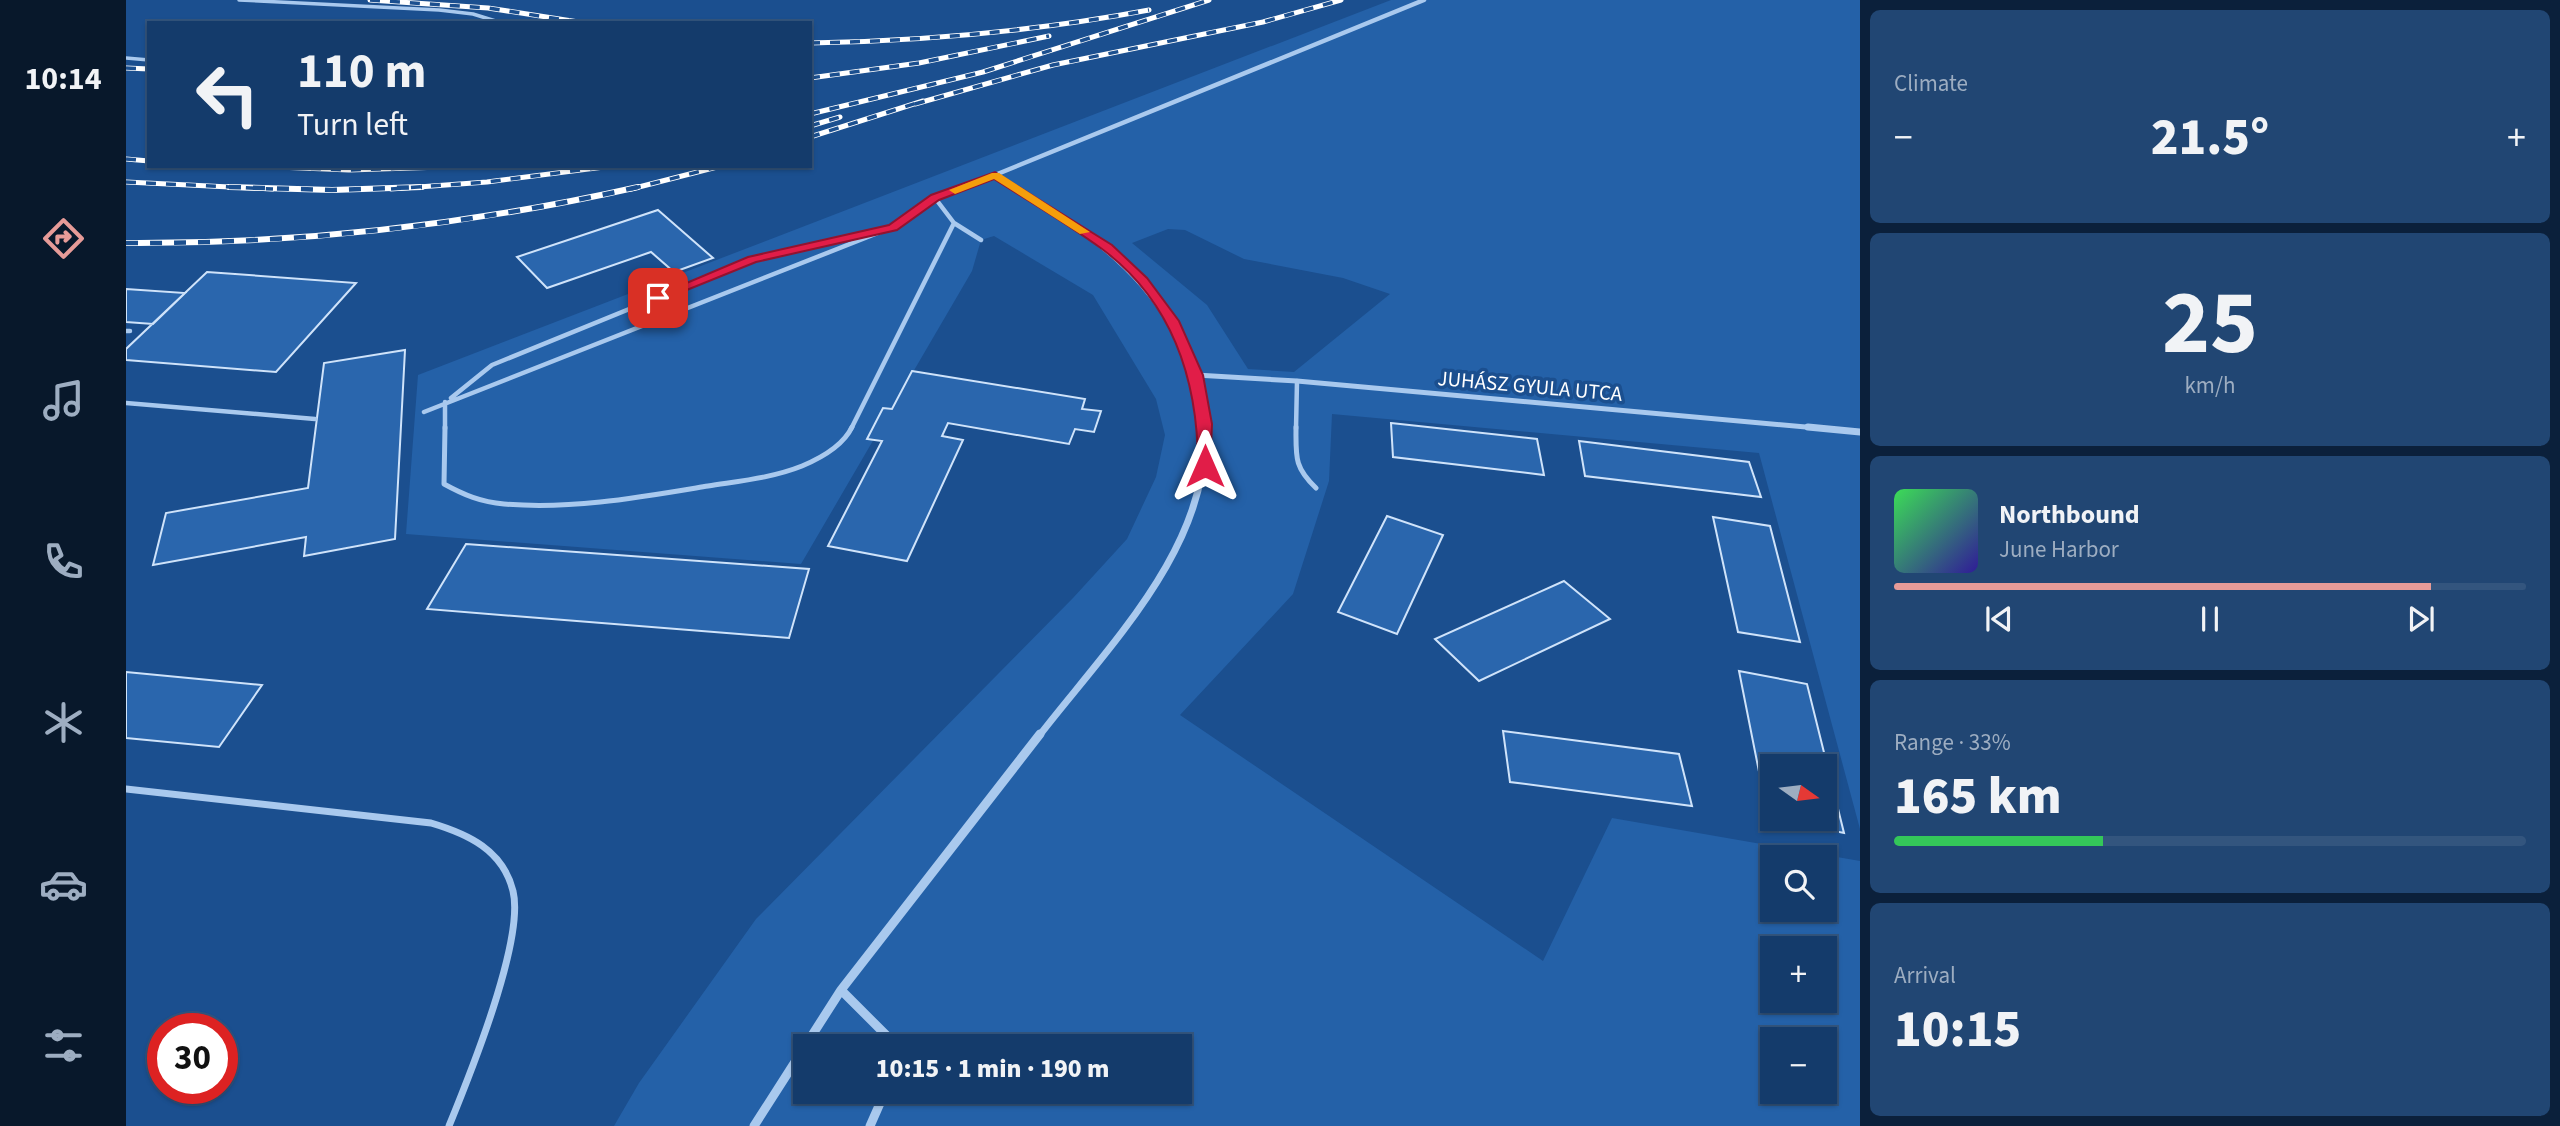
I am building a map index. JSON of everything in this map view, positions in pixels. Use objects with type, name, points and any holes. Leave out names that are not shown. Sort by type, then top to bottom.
[{"type":"street","points":[[995,175],[1424,0]]},
{"type":"street","points":[[754,1126],[841,990],[1110,647],[1173,556],[1193,513],[1205,466],[1205,424],[1196,375],[1174,324],[1143,281],[1108,248],[995,175]]},
{"type":"street","name":"JUHÁSZ GYULA UTCA","points":[[1196,375],[1297,381],[1860,432]]},
{"type":"street","points":[[841,990],[885,1034]]},
{"type":"street","points":[[870,1126],[880,1104]]},
{"type":"lane","points":[[239,0],[447,11],[473,14],[496,21]]},
{"type":"lane","points":[[126,58],[147,60]]},
{"type":"lane","points":[[424,412],[893,228],[935,198],[995,175]]},
{"type":"lane","points":[[935,198],[954,223],[981,240]]},
{"type":"lane","points":[[445,402],[444,484],[453,493],[468,499],[529,506],[577,504],[770,476],[795,469],[836,449],[850,432],[954,223]]},
{"type":"lane","points":[[445,402],[492,365],[752,259],[893,228]]},
{"type":"lane","points":[[1297,381],[1296,456],[1300,473],[1316,488]]},
{"type":"lane","points":[[126,403],[316,419]]},
{"type":"lane","points":[[126,789],[431,823],[468,834],[488,848],[502,867],[514,893],[514,921],[504,965],[469,1082],[449,1126]]},
{"type":"shaded area","points":[[1391,0],[1860,0],[1860,829],[1759,453],[1332,414],[1329,481],[1293,594],[1180,715],[1543,961],[1612,818],[1768,845],[1760,845],[1760,922],[1837,922],[1837,857],[1860,861],[1860,1126],[614,1126],[639,1083],[756,919],[1073,598],[1127,539],[1156,477],[1165,435],[1156,399],[1093,295],[994,236],[981,240],[972,271],[801,564],[406,534],[418,375]],"holes":[[[1168,229],[1185,230],[1244,259],[1343,278],[1390,294],[1294,372],[1248,369],[1207,305],[1132,243]]]},
{"type":"building","points":[[658,210],[713,258],[674,272],[651,252],[547,288],[517,257]]},
{"type":"building","points":[[207,272],[356,283],[276,372],[126,360],[126,349]]},
{"type":"building","points":[[126,289],[185,293],[153,324],[126,322]]},
{"type":"building","points":[[405,350],[395,539],[304,556],[306,537],[153,565],[166,513],[308,488],[324,363]]},
{"type":"building","points":[[912,371],[1085,399],[1082,409],[1101,411],[1094,432],[1075,429],[1069,444],[948,423],[942,436],[963,440],[907,561],[828,546],[882,441],[867,439],[883,408],[892,409]]},
{"type":"building","points":[[1391,423],[1537,439],[1544,475],[1393,457]]},
{"type":"building","points":[[1579,441],[1749,462],[1761,497],[1585,476]]},
{"type":"building","points":[[1387,516],[1443,535],[1397,634],[1338,612]]},
{"type":"building","points":[[1713,517],[1770,526],[1800,642],[1738,632]]},
{"type":"building","points":[[466,544],[809,569],[789,638],[427,609]]},
{"type":"building","points":[[1564,581],[1610,619],[1479,681],[1435,639]]},
{"type":"building","points":[[1739,671],[1807,684],[1824,754],[1760,754],[1760,777]]},
{"type":"building","points":[[126,672],[262,685],[219,747],[126,738]]},
{"type":"building","points":[[1503,731],[1679,754],[1692,806],[1510,782]]},
{"type":"building","points":[[1838,809],[1844,833],[1834,831],[1838,831]]},
{"type":"railway","points":[[370,0],[488,8],[572,21]]},
{"type":"railway","points":[[812,114],[983,72],[1209,0]]},
{"type":"railway","points":[[915,104],[1053,65],[1263,22],[1341,0]]},
{"type":"railway","points":[[812,43],[980,34],[1149,10]]},
{"type":"railway","points":[[812,78],[919,63],[1049,36]]},
{"type":"railway","points":[[126,68],[147,69]]},
{"type":"railway","points":[[812,136],[923,101]]},
{"type":"railway","points":[[812,125],[840,117]]},
{"type":"railway","points":[[126,159],[147,161]]},
{"type":"railway","points":[[300,168],[412,168]]},
{"type":"railway","points":[[415,187],[487,182],[596,168]]},
{"type":"railway","points":[[631,189],[713,168]]},
{"type":"railway","points":[[126,182],[234,187]]},
{"type":"railway","points":[[229,187],[234,187]]},
{"type":"railway","points":[[234,187],[332,190],[415,187]]},
{"type":"railway","points":[[234,187],[273,189]]},
{"type":"railway","points":[[391,189],[415,187]]},
{"type":"railway","points":[[415,187],[422,187]]},
{"type":"railway","points":[[126,243],[256,240],[384,230],[511,212],[638,187]]},
{"type":"slow traffic","points":[[955,190],[995,175],[1084,232]]},
{"type":"route","points":[[658,298],[752,259],[893,228],[935,198],[995,175],[1108,248],[1143,281],[1174,324],[1196,375],[1205,424],[1205,466]]}]
